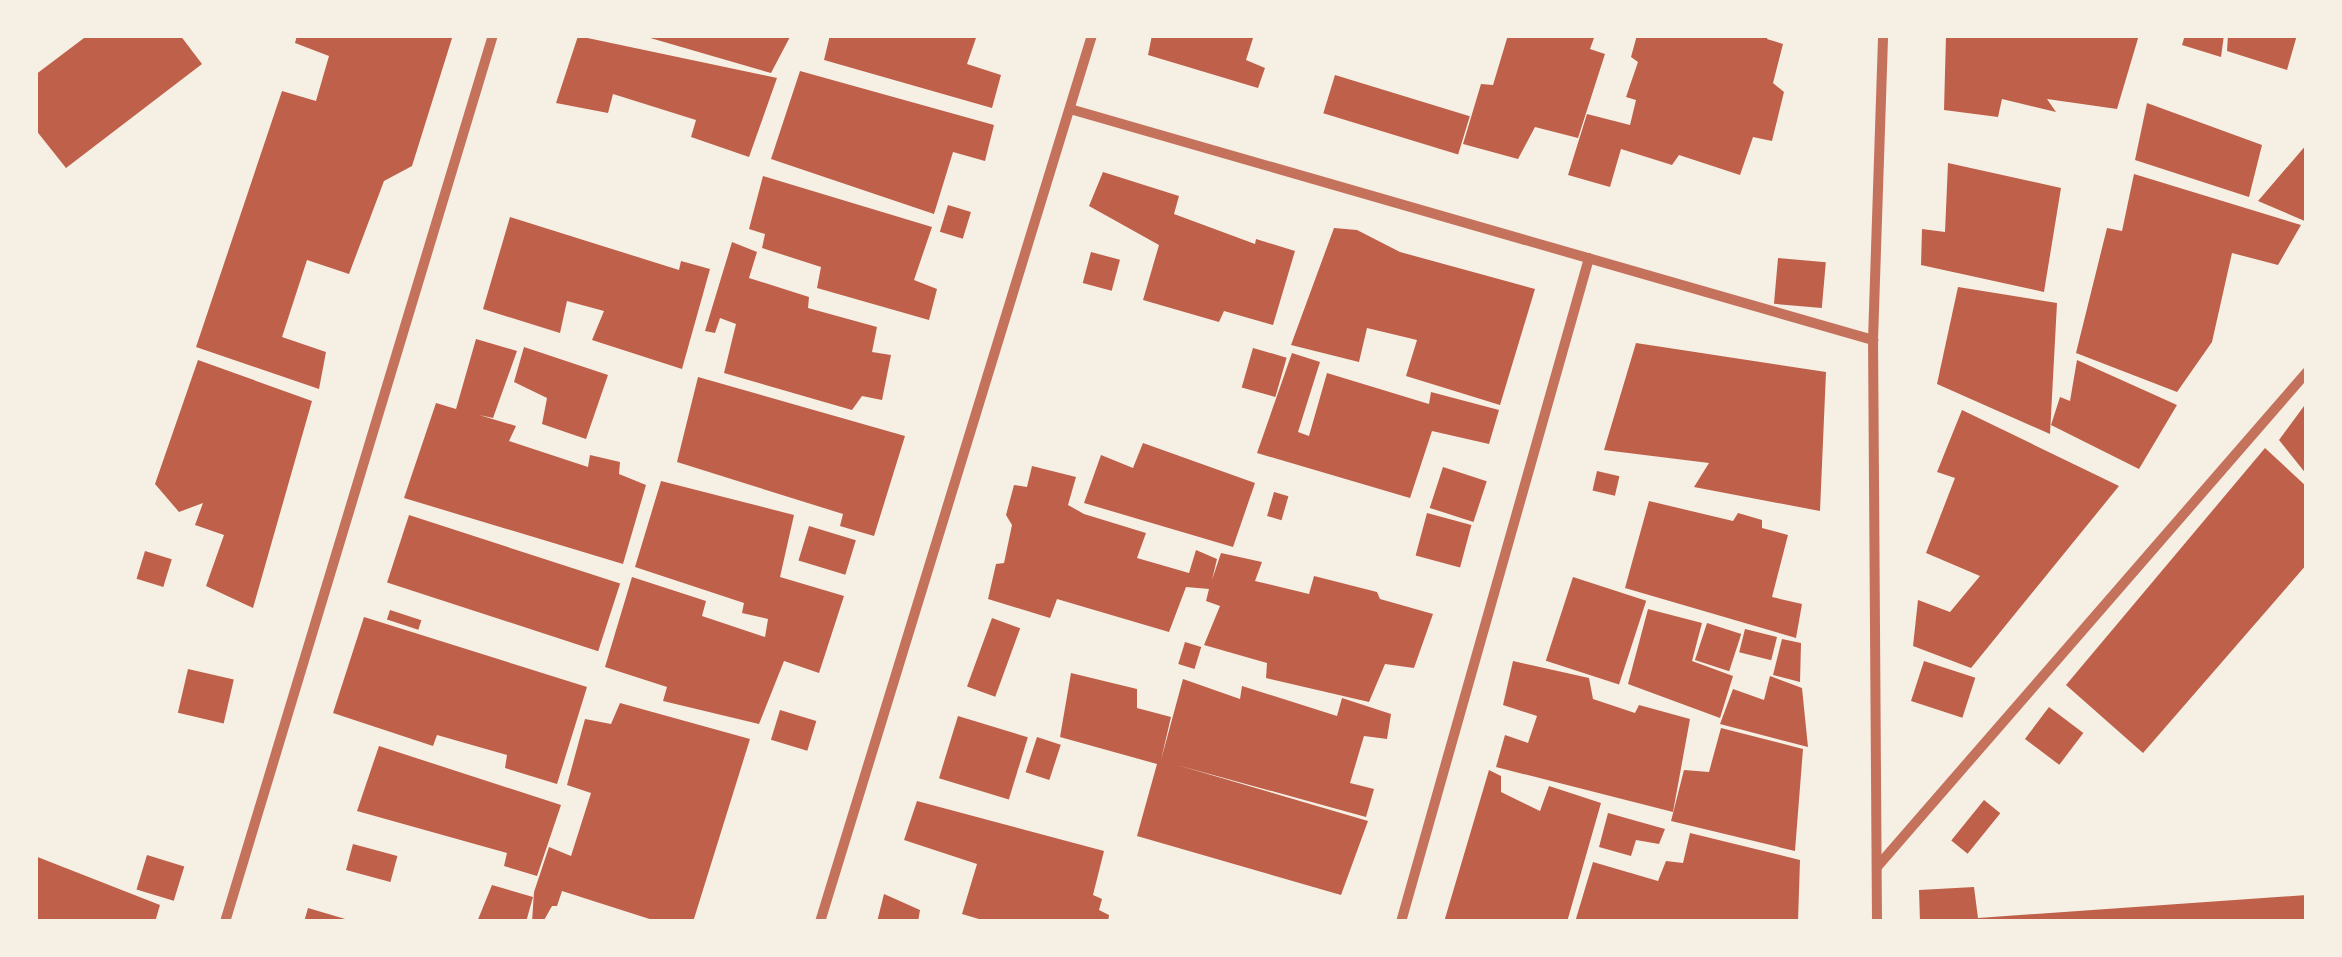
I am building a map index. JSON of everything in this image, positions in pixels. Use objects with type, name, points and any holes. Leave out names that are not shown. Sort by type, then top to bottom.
[{"type":"street","points":[[225,922],[493,35]]},
{"type":"street","points":[[820,922],[1092,35]]},
{"type":"street","points":[[1877,922],[1872,340],[1884,35]]},
{"type":"street","points":[[1070,109],[1872,340]]},
{"type":"street","points":[[1401,922],[1589,258]]},
{"type":"street","points":[[1876,867],[2307,372]]},
{"type":"building","points":[[88,35],[180,35],[202,64],[66,168],[35,129],[35,75]]},
{"type":"building","points":[[297,35],[453,35],[412,166],[384,181],[349,274],[307,260],[282,337],[326,352],[319,389],[196,347],[282,91],[316,101],[329,56],[295,43]]},
{"type":"building","points":[[640,35],[791,35],[771,73]]},
{"type":"building","points":[[830,35],[977,35],[967,64],[1001,75],[992,108],[824,60]]},
{"type":"building","points":[[1152,35],[1254,35],[1246,60],[1265,68],[1258,88],[1148,55]]},
{"type":"building","points":[[1508,35],[1595,35],[1590,49],[1605,54],[1578,138],[1535,127],[1518,159],[1463,144],[1481,84],[1493,85]]},
{"type":"building","points":[[1637,35],[1768,35],[1767,39],[1783,44],[1773,83],[1784,92],[1772,141],[1753,137],[1740,175],[1679,155],[1672,165],[1621,149],[1610,187],[1568,175],[1587,114],[1630,125],[1636,100],[1626,97],[1638,62],[1631,57]]},
{"type":"building","points":[[1946,35],[2139,35],[2117,109],[2047,99],[2056,112],[2002,99],[1998,117],[1944,110]]},
{"type":"building","points":[[2185,35],[2224,35],[2221,57],[2182,45]]},
{"type":"building","points":[[2228,35],[2297,35],[2287,70],[2227,51]]},
{"type":"building","points":[[578,36],[777,78],[749,157],[691,137],[696,120],[613,94],[608,113],[556,103]]},
{"type":"building","points":[[800,71],[994,125],[985,161],[953,152],[934,214],[771,159]]},
{"type":"building","points":[[1335,75],[1470,116],[1458,154],[1323,113]]},
{"type":"building","points":[[2147,103],[2262,145],[2249,197],[2135,160]]},
{"type":"building","points":[[2307,144],[2307,222],[2258,201]]},
{"type":"building","points":[[1948,163],[2061,188],[2044,292],[1921,265],[1922,229],[1945,232]]},
{"type":"building","points":[[1103,172],[1179,196],[1174,214],[1255,244],[1256,239],[1295,251],[1273,325],[1224,311],[1219,322],[1143,300],[1159,245],[1089,206]]},
{"type":"building","points":[[2134,174],[2301,225],[2278,265],[2232,253],[2212,342],[2177,392],[2076,353],[2107,228],[2122,231]]},
{"type":"building","points":[[763,176],[932,227],[914,280],[937,289],[929,320],[817,288],[821,267],[762,248],[765,234],[749,229]]},
{"type":"building","points":[[948,205],[971,212],[963,239],[940,232]]},
{"type":"building","points":[[510,217],[679,270],[681,261],[710,269],[682,369],[592,340],[604,311],[567,301],[560,333],[483,309]]},
{"type":"building","points":[[1334,228],[1357,230],[1400,252],[1535,289],[1500,405],[1406,376],[1417,340],[1367,328],[1359,362],[1291,345]]},
{"type":"building","points":[[732,242],[757,252],[749,278],[809,297],[808,308],[877,327],[872,352],[891,355],[882,400],[862,396],[852,410],[724,373],[736,324],[720,318],[715,333],[705,331]]},
{"type":"building","points":[[1091,252],[1120,260],[1112,291],[1083,283]]},
{"type":"building","points":[[1778,258],[1826,262],[1822,308],[1774,304]]},
{"type":"building","points":[[1958,287],[2057,303],[2050,434],[1937,384]]},
{"type":"building","points":[[476,339],[517,351],[493,418],[479,415],[516,426],[509,441],[588,467],[590,455],[620,462],[619,474],[646,485],[623,564],[404,498],[436,403],[456,409]]},
{"type":"building","points":[[1636,343],[1826,372],[1820,511],[1694,487],[1709,463],[1604,450]]},
{"type":"building","points":[[524,347],[608,375],[586,439],[542,424],[547,398],[514,382]]},
{"type":"building","points":[[1253,348],[1287,358],[1275,397],[1242,387]]},
{"type":"building","points":[[1292,353],[1320,362],[1298,432],[1309,436],[1327,373],[1429,404],[1431,392],[1499,410],[1489,444],[1432,431],[1410,498],[1257,453]]},
{"type":"building","points":[[198,360],[312,401],[253,608],[206,586],[224,535],[195,525],[203,503],[179,512],[155,484]]},
{"type":"building","points":[[2077,360],[2177,405],[2139,469],[2051,425],[2060,397],[2070,401]]},
{"type":"building","points":[[698,377],[905,436],[874,536],[840,526],[843,514],[677,462]]},
{"type":"building","points":[[2307,402],[2307,475],[2279,440]]},
{"type":"building","points":[[1962,410],[2119,486],[1971,668],[1913,646],[1918,600],[1950,612],[1980,576],[1926,553],[1955,478],[1937,472]]},
{"type":"building","points":[[1143,443],[1255,483],[1233,547],[1084,503],[1101,455],[1133,468]]},
{"type":"building","points":[[2265,448],[2307,487],[2307,564],[2143,753],[2066,685]]},
{"type":"building","points":[[1032,466],[1076,477],[1068,505],[1084,514],[1146,533],[1137,558],[1189,573],[1196,550],[1217,559],[1212,580],[1221,553],[1262,562],[1255,581],[1309,594],[1314,576],[1377,592],[1380,599],[1433,614],[1414,668],[1385,664],[1369,702],[1266,678],[1267,663],[1204,645],[1220,606],[1206,601],[1209,589],[1186,587],[1169,632],[1057,599],[1050,618],[988,599],[996,564],[1004,563],[1012,525],[1006,515],[1014,485],[1027,487]]},
{"type":"building","points":[[1443,467],[1487,481],[1473,522],[1430,508]]},
{"type":"building","points":[[1597,471],[1619,476],[1615,496],[1593,490]]},
{"type":"building","points":[[661,481],[794,515],[780,577],[844,596],[819,673],[784,661],[759,724],[663,701],[667,687],[605,667],[632,577],[706,601],[702,616],[765,637],[768,619],[742,613],[744,603],[635,567]]},
{"type":"building","points":[[1274,492],[1288,496],[1282,520],[1267,516]]},
{"type":"building","points":[[1649,501],[1733,521],[1738,513],[1762,520],[1762,528],[1788,535],[1772,597],[1802,604],[1796,638],[1625,588]]},
{"type":"building","points":[[1427,513],[1471,525],[1460,567],[1416,556]]},
{"type":"building","points":[[409,515],[620,584],[598,651],[387,583]]},
{"type":"building","points":[[809,526],[856,540],[845,575],[798,560]]},
{"type":"building","points":[[145,551],[172,559],[163,587],[137,579]]},
{"type":"building","points":[[1573,577],[1646,601],[1619,684],[1546,661]]},
{"type":"building","points":[[1648,609],[1702,623],[1692,661],[1733,676],[1720,718],[1628,684]]},
{"type":"building","points":[[390,610],[421,620],[418,630],[387,620]]},
{"type":"building","points":[[364,617],[587,687],[557,784],[505,768],[507,755],[437,735],[433,746],[333,713]]},
{"type":"building","points":[[992,618],[1020,628],[995,697],[967,687]]},
{"type":"building","points":[[1707,623],[1741,634],[1729,671],[1695,660]]},
{"type":"building","points":[[1745,629],[1777,637],[1771,660],[1739,652]]},
{"type":"building","points":[[1782,639],[1801,643],[1800,682],[1773,675]]},
{"type":"building","points":[[1185,642],[1201,647],[1195,669],[1178,664]]},
{"type":"building","points":[[1513,661],[1589,678],[1593,699],[1635,713],[1639,705],[1690,719],[1673,812],[1496,767],[1505,735],[1528,743],[1537,716],[1503,705]]},
{"type":"building","points":[[1924,661],[1975,678],[1962,718],[1911,701]]},
{"type":"building","points":[[188,669],[234,680],[224,723],[178,713]]},
{"type":"building","points":[[1071,673],[1137,689],[1137,708],[1171,717],[1161,760],[1183,679],[1240,699],[1242,686],[1337,716],[1342,698],[1391,714],[1387,739],[1364,736],[1350,783],[1374,789],[1366,817],[1177,765],[1368,821],[1341,895],[1137,836],[1157,764],[1060,737]]},
{"type":"building","points":[[1770,676],[1802,688],[1808,747],[1720,724],[1733,689],[1764,700]]},
{"type":"building","points":[[620,703],[750,739],[693,922],[659,922],[562,891],[557,906],[552,906],[543,922],[532,922],[534,892],[549,847],[571,856],[591,793],[567,785],[585,719],[611,724]]},
{"type":"building","points":[[2049,707],[2083,733],[2059,765],[2025,739]]},
{"type":"building","points":[[780,710],[816,721],[807,751],[771,740]]},
{"type":"building","points":[[958,716],[1028,737],[1009,800],[939,778]]},
{"type":"building","points":[[1721,728],[1803,749],[1795,851],[1671,821],[1684,770],[1709,772]]},
{"type":"building","points":[[1037,737],[1061,745],[1049,780],[1026,772]]},
{"type":"building","points":[[379,746],[561,805],[537,876],[504,866],[507,853],[357,811]]},
{"type":"building","points":[[1489,770],[1501,776],[1501,792],[1540,811],[1549,786],[1601,803],[1567,922],[1444,922]]},
{"type":"building","points":[[1984,800],[2000,813],[1968,854],[1951,840]]},
{"type":"building","points":[[917,801],[1104,851],[1093,895],[1102,899],[1099,910],[1109,915],[1108,922],[989,922],[962,914],[977,864],[904,840]]},
{"type":"building","points":[[1608,813],[1665,829],[1659,844],[1636,840],[1631,856],[1599,847]]},
{"type":"building","points":[[1690,833],[1800,860],[1798,922],[1575,922],[1593,862],[1658,881],[1666,861],[1683,863]]},
{"type":"building","points":[[353,844],[397,856],[390,882],[346,870]]},
{"type":"building","points":[[147,855],[184,866],[174,901],[136,889]]},
{"type":"building","points":[[35,856],[160,905],[155,922],[35,922]]},
{"type":"building","points":[[492,885],[533,897],[526,922],[477,922]]},
{"type":"building","points":[[1974,887],[1978,918],[2307,895],[2307,922],[1920,922],[1919,890]]},
{"type":"building","points":[[884,894],[920,910],[918,922],[877,922]]},
{"type":"building","points":[[308,908],[352,921],[304,922]]}]
